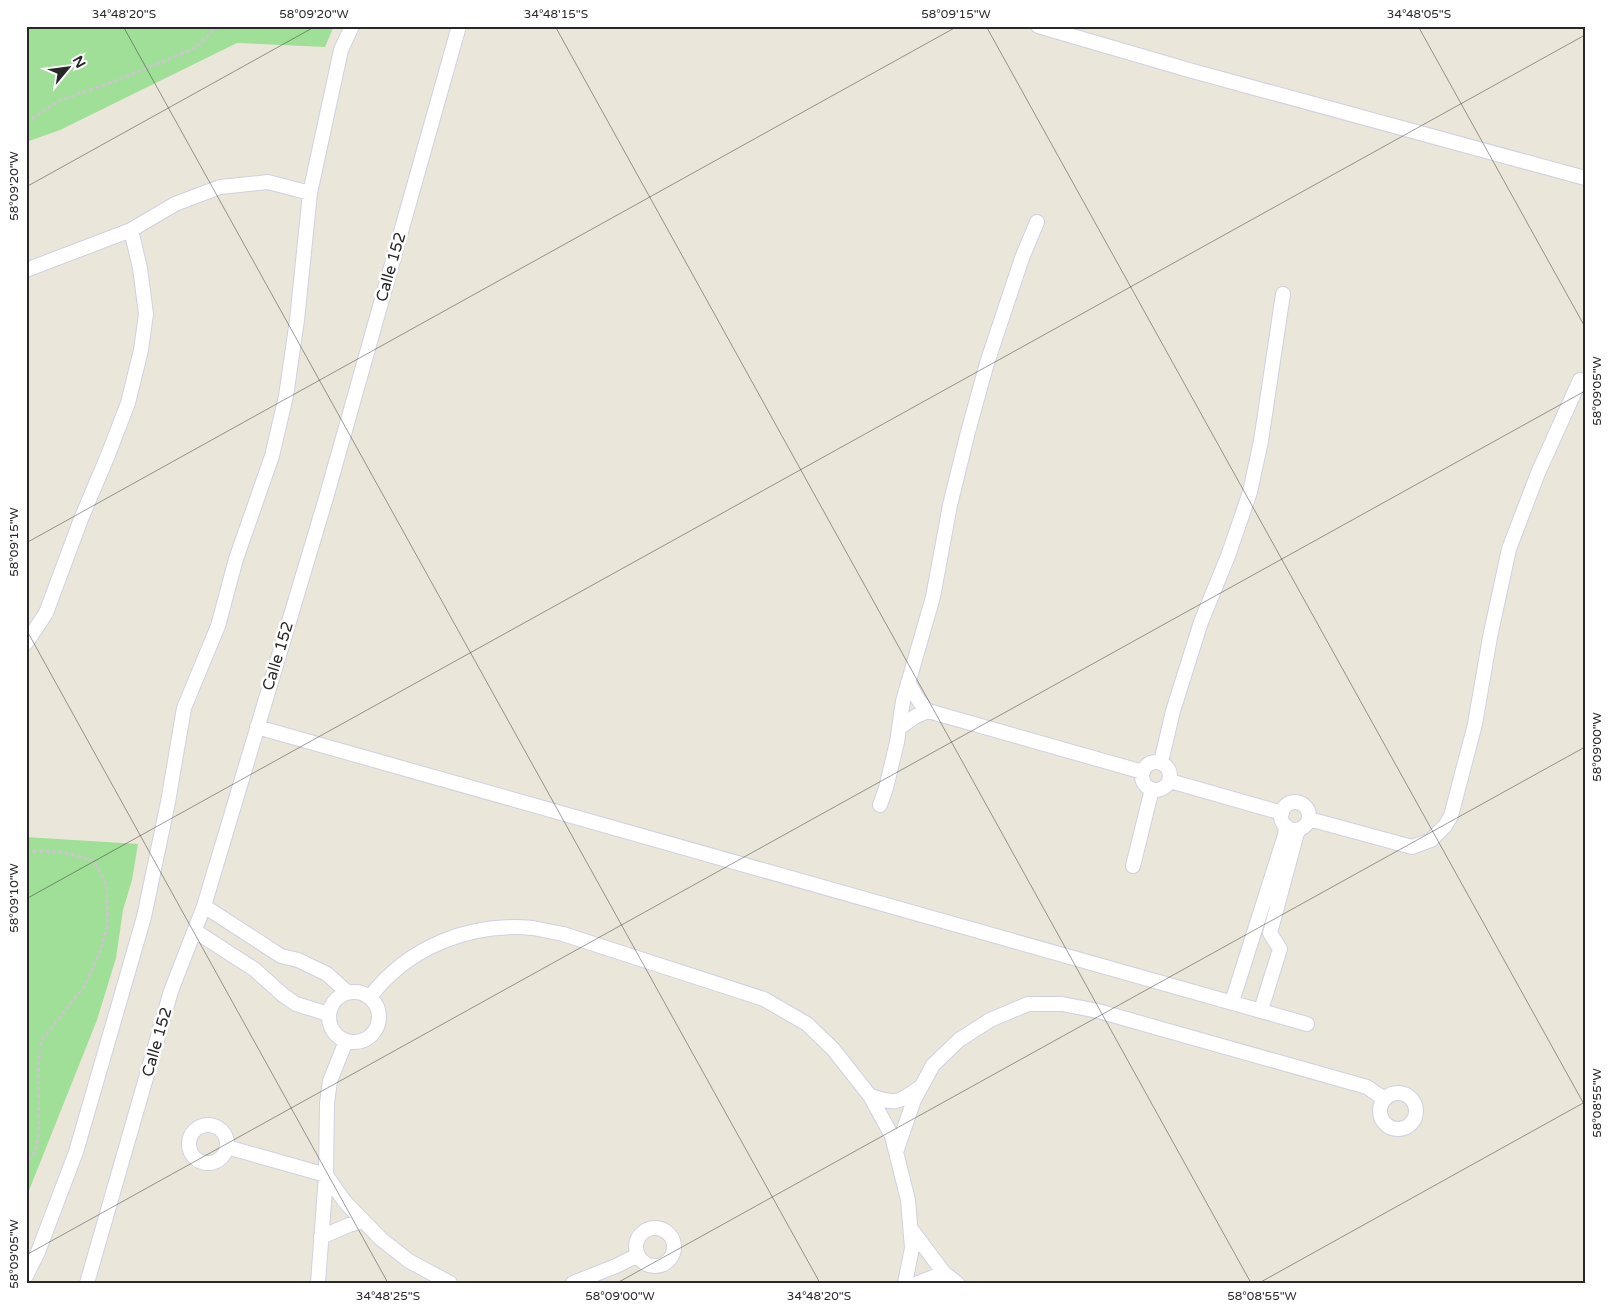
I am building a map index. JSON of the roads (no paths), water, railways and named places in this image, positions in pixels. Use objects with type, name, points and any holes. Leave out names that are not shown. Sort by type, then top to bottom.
[{"type":"street","points":[[26,1276],[38,1252],[76,1152],[144,917],[168,802],[184,708],[218,626],[236,559],[272,456],[286,396],[296,329],[310,193],[341,50],[352,26]]},
{"type":"street","name":"Calle 152","points":[[87,1283],[172,991],[204,906],[326,498],[459,26]]},
{"type":"street","points":[[1038,26],[1189,70],[1585,178]]},
{"type":"street","points":[[26,270],[131,230],[175,204],[220,188],[268,182],[310,193]]},
{"type":"street","points":[[880,805],[886,788],[903,701],[933,597],[950,505],[968,432],[987,363],[1022,258],[1037,222]]},
{"type":"street","points":[[26,643],[46,613],[81,519],[128,403],[141,350],[146,314],[140,268],[131,230]]},
{"type":"street","points":[[1161,762],[1173,711],[1201,622],[1228,556],[1250,492],[1261,441],[1283,294]]},
{"type":"street","points":[[1170,781],[1294,822],[1412,847],[1431,840],[1445,826],[1451,816],[1475,724],[1508,549],[1538,473],[1580,380]]},
{"type":"street","points":[[908,682],[919,701],[928,711],[1143,772]]},
{"type":"street","points":[[899,728],[907,721],[928,711]]},
{"type":"street","points":[[257,727],[1307,1024]]},
{"type":"street","points":[[1161,762],[1167,766],[1171,773],[1170,781],[1159,790],[1152,789],[1146,785],[1143,779],[1143,772],[1150,763],[1161,762]]},
{"type":"street","points":[[1133,866],[1152,789]]},
{"type":"street","points":[[1232,1002],[1285,835],[1294,822]]},
{"type":"street","points":[[1261,1010],[1280,949],[1270,933],[1297,833],[1294,822]]},
{"type":"street","points":[[204,906],[281,956],[298,960],[327,974],[347,992]]},
{"type":"street","points":[[370,997],[380,984],[401,964],[423,950],[449,938],[476,931],[503,928],[533,928],[556,933],[764,999],[807,1024],[834,1050],[870,1096],[892,1136],[908,1200],[912,1248],[906,1283]]},
{"type":"street","points":[[194,931],[254,969],[296,1004],[328,1014]]},
{"type":"street","points":[[356,991],[370,997],[379,1014],[375,1030],[362,1041],[346,1041],[338,1037],[332,1031],[328,1014],[334,1000],[347,992],[356,991]]},
{"type":"street","points":[[896,1152],[914,1100],[933,1065],[959,1040],[990,1020],[1028,1004],[1062,1004],[1098,1012],[1367,1087],[1384,1099]]},
{"type":"street","points":[[318,1283],[326,1175],[327,1103],[330,1081],[346,1041]]},
{"type":"street","points":[[870,1096],[892,1102],[902,1100],[922,1086]]},
{"type":"street","points":[[228,1147],[326,1175],[346,1202],[381,1239],[409,1261],[450,1283]]},
{"type":"street","points":[[321,1237],[349,1224],[363,1221]]},
{"type":"street","points":[[910,1228],[944,1273],[957,1283]]},
{"type":"street","points":[[574,1283],[638,1255]]},
{"type":"street","points":[[918,1283],[944,1273]]}]
